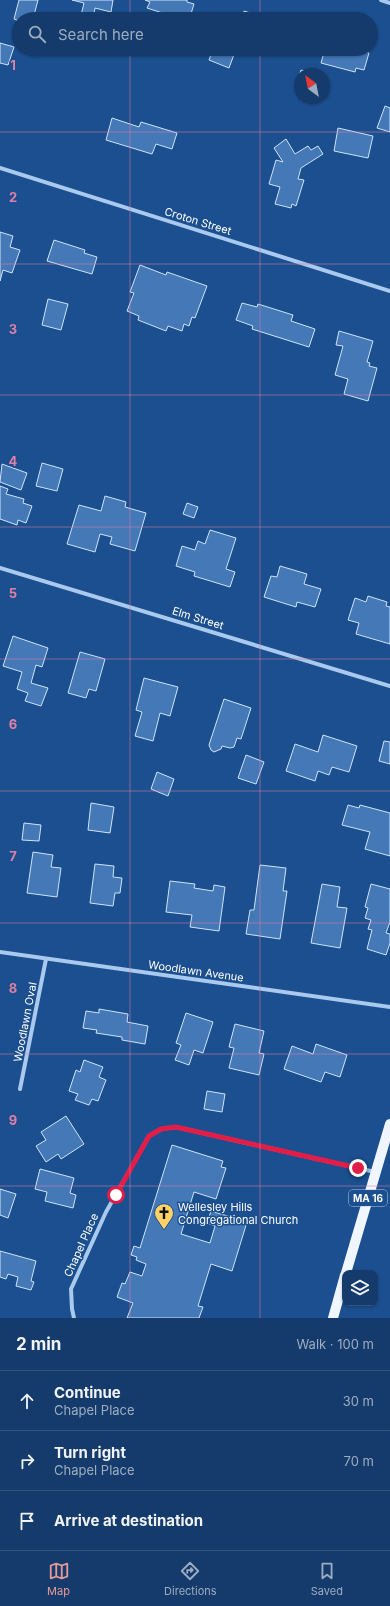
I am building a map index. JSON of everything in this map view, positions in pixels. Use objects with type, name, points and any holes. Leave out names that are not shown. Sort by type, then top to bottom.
[{"type":"main road","name":"MA 16","points":[[346,1270],[390,1124]]},
{"type":"main road","name":"MA 16","points":[[332,1318],[342,1284]]},
{"type":"street","points":[[381,0],[390,3]]},
{"type":"street","name":"Croton Street","points":[[0,168],[390,291]]},
{"type":"street","name":"Elm Street","points":[[0,568],[390,686]]},
{"type":"street","name":"Woodlawn Avenue","points":[[0,952],[390,1007]]},
{"type":"street","name":"Woodlawn Oval","points":[[20,1089],[46,958]]},
{"type":"street","name":"Chapel Place","points":[[74,1318],[72,1309],[72,1289],[86,1252],[106,1212],[149,1136],[161,1129],[176,1127],[376,1172]]},
{"type":"building","points":[[19,0],[38,0],[35,12],[16,12]]},
{"type":"building","points":[[72,0],[113,0],[111,12],[95,8],[94,12],[82,12],[84,3]]},
{"type":"building","points":[[145,0],[187,0],[187,2],[194,4],[192,12],[159,12],[147,8],[150,2]]},
{"type":"building","points":[[0,43],[12,46],[12,53],[8,65],[0,63]]},
{"type":"building","points":[[210,56],[233,56],[229,68],[209,60]]},
{"type":"building","points":[[323,56],[368,56],[364,70],[356,68],[355,72],[321,63]]},
{"type":"building","points":[[385,106],[390,108],[390,132],[377,128]]},
{"type":"building","points":[[112,118],[139,127],[141,122],[177,133],[172,149],[156,144],[152,154],[106,140]]},
{"type":"building","points":[[338,128],[373,136],[368,158],[334,151]]},
{"type":"building","points":[[286,139],[295,154],[308,146],[311,150],[318,146],[323,154],[301,168],[298,179],[304,180],[296,206],[292,204],[291,208],[275,204],[280,187],[269,184],[276,160],[283,162],[274,148]]},
{"type":"building","points":[[0,232],[13,236],[10,247],[20,250],[12,273],[3,270],[0,281]]},
{"type":"building","points":[[54,240],[85,250],[84,253],[97,257],[92,274],[47,261]]},
{"type":"building","points":[[140,265],[166,275],[167,272],[207,286],[195,318],[192,317],[189,326],[184,324],[182,331],[168,326],[166,331],[138,320],[139,316],[127,311],[134,293],[130,292]]},
{"type":"building","points":[[48,299],[68,304],[61,330],[42,325]]},
{"type":"building","points":[[242,303],[257,307],[258,304],[293,315],[291,321],[315,329],[309,347],[252,329],[253,326],[236,320]]},
{"type":"building","points":[[339,331],[373,341],[367,362],[370,363],[369,366],[377,368],[368,401],[344,394],[348,379],[335,375],[343,346],[336,345]]},
{"type":"building","points":[[42,463],[63,469],[57,491],[36,486]]},
{"type":"building","points":[[2,464],[27,473],[21,490],[0,482]]},
{"type":"building","points":[[0,486],[8,489],[6,494],[24,499],[23,503],[32,506],[26,523],[18,520],[17,525],[0,519]]},
{"type":"building","points":[[105,496],[126,502],[125,507],[146,513],[135,551],[110,544],[112,537],[100,534],[95,552],[67,544],[79,505],[101,511]]},
{"type":"building","points":[[187,503],[198,507],[194,518],[183,514]]},
{"type":"building","points":[[210,530],[236,538],[226,569],[235,572],[230,587],[194,576],[195,572],[176,566],[182,546],[195,550],[198,541],[205,544]]},
{"type":"building","points":[[280,566],[307,574],[304,584],[321,589],[315,607],[297,602],[296,607],[264,597],[271,576],[277,577]]},
{"type":"building","points":[[368,596],[387,602],[386,606],[390,607],[390,644],[356,634],[359,623],[348,620],[355,598],[366,602]]},
{"type":"building","points":[[13,636],[48,648],[42,667],[36,665],[31,683],[48,688],[41,706],[25,701],[28,693],[17,689],[22,672],[3,666]]},
{"type":"building","points":[[80,652],[105,659],[96,691],[89,689],[86,698],[68,693]]},
{"type":"building","points":[[144,678],[178,687],[170,716],[160,713],[153,741],[135,736],[142,712],[136,710]]},
{"type":"building","points":[[224,699],[251,708],[241,739],[237,738],[234,747],[230,748],[222,746],[221,749],[214,752],[211,750],[209,745]]},
{"type":"building","points":[[323,735],[357,746],[349,772],[332,767],[329,775],[318,771],[315,781],[286,771],[295,744],[318,752]]},
{"type":"building","points":[[384,741],[390,742],[390,764],[379,761]]},
{"type":"building","points":[[246,755],[264,762],[256,784],[238,778]]},
{"type":"building","points":[[157,772],[174,779],[168,796],[151,789]]},
{"type":"building","points":[[91,803],[114,807],[110,833],[88,830]]},
{"type":"building","points":[[348,805],[359,808],[360,805],[390,813],[390,856],[365,849],[370,832],[342,825]]},
{"type":"building","points":[[24,823],[41,825],[39,841],[22,840]]},
{"type":"building","points":[[33,852],[53,855],[51,867],[61,868],[57,897],[27,893]]},
{"type":"building","points":[[95,864],[114,866],[113,877],[122,878],[120,893],[115,893],[113,906],[90,903]]},
{"type":"building","points":[[260,865],[286,868],[283,891],[287,891],[280,939],[246,934],[250,910],[254,910]]},
{"type":"building","points":[[170,881],[195,884],[194,888],[213,891],[214,885],[225,887],[219,931],[190,927],[192,915],[166,912]]},
{"type":"building","points":[[322,884],[340,887],[337,907],[347,908],[340,948],[311,943]]},
{"type":"building","points":[[371,884],[390,889],[390,922],[386,933],[390,934],[390,943],[386,955],[367,949],[372,930],[368,929],[371,920],[365,918],[368,908],[365,907]]},
{"type":"building","points":[[99,1009],[128,1014],[127,1022],[148,1026],[145,1044],[122,1040],[122,1037],[96,1033],[97,1030],[83,1028],[86,1011],[99,1013]]},
{"type":"building","points":[[186,1013],[213,1022],[203,1053],[194,1050],[189,1065],[175,1060],[181,1045],[176,1043]]},
{"type":"building","points":[[235,1024],[264,1031],[259,1053],[264,1054],[259,1075],[229,1068],[234,1048],[229,1047]]},
{"type":"building","points":[[316,1044],[347,1055],[340,1077],[325,1072],[321,1082],[284,1069],[292,1046],[313,1054]]},
{"type":"building","points":[[84,1060],[103,1067],[99,1077],[106,1080],[98,1101],[92,1099],[89,1105],[75,1100],[78,1094],[69,1091],[76,1070],[80,1072]]},
{"type":"building","points":[[207,1091],[225,1094],[222,1112],[204,1109]]},
{"type":"building","points":[[66,1116],[84,1144],[61,1159],[58,1154],[46,1162],[36,1146],[46,1140],[41,1132]]},
{"type":"building","name":"Wellesley Hills Congregational Church","points":[[172,1145],[223,1161],[221,1167],[226,1168],[216,1199],[194,1192],[181,1234],[210,1243],[215,1226],[207,1223],[211,1211],[247,1222],[232,1271],[211,1264],[198,1306],[203,1307],[199,1318],[127,1318],[133,1303],[117,1297],[122,1283],[125,1284],[130,1272],[142,1276],[146,1264],[136,1260],[137,1257],[131,1255],[134,1246],[140,1248]]},
{"type":"building","points":[[40,1169],[74,1178],[70,1193],[76,1195],[73,1208],[45,1201],[47,1192],[35,1189]]},
{"type":"building","points":[[0,1189],[16,1194],[8,1218],[0,1215]]},
{"type":"building","points":[[0,1251],[36,1261],[31,1281],[34,1282],[31,1290],[16,1286],[18,1277],[8,1274],[6,1279],[0,1277]]},
{"type":"place","name":"Wellesley Hills Congregational Church","points":[[164,1230]]},
{"type":"route","points":[[116,1195],[149,1136],[161,1129],[176,1127],[358,1168]]}]
